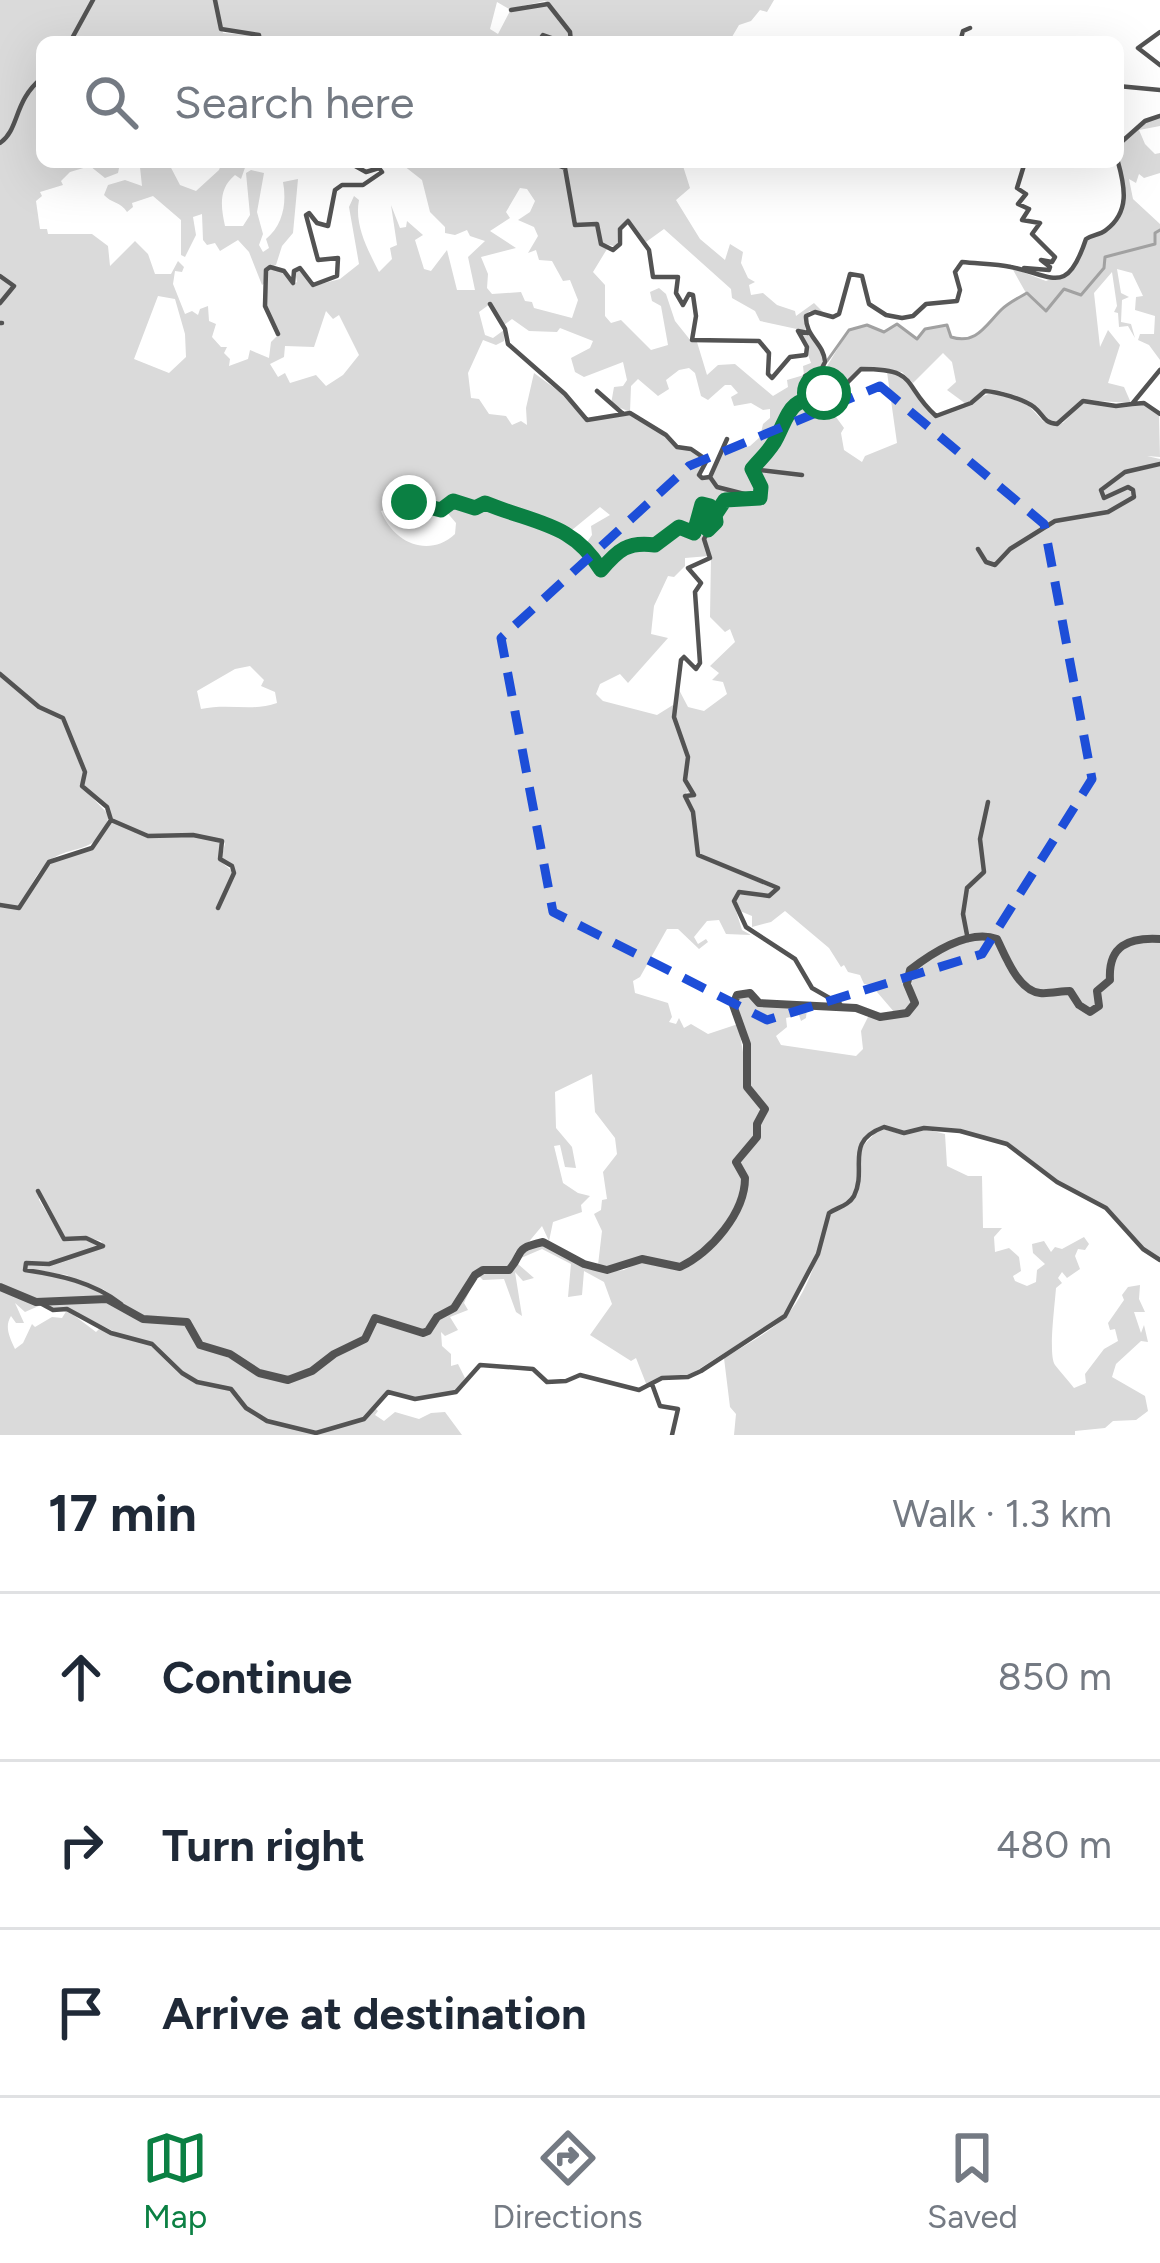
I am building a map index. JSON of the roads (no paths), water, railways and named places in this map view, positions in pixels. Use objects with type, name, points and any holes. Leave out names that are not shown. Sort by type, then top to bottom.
[{"type":"street","points":[[73,36],[93,0]]},
{"type":"street","points":[[215,0],[220,29],[259,36]]},
{"type":"street","points":[[511,10],[548,4],[569,36]]},
{"type":"street","points":[[962,36],[970,28]]},
{"type":"street","points":[[1160,32],[1138,48],[1160,65]]},
{"type":"street","points":[[1151,59],[1160,74]]},
{"type":"street","points":[[0,143],[8,138],[26,91],[36,82]]},
{"type":"street","points":[[1124,87],[1160,90]]},
{"type":"street","points":[[1124,139],[1144,121],[1160,116]]},
{"type":"street","points":[[278,334],[265,308],[266,270],[282,269],[295,283],[294,271],[300,268],[313,285],[337,276],[338,258],[318,260],[306,215],[328,226],[335,190],[342,185],[360,187],[382,172],[360,168]]},
{"type":"street","points":[[566,168],[575,225],[597,224],[601,244],[614,250],[628,220],[649,250],[652,277],[678,277],[676,293],[682,305],[693,295],[692,340],[759,341],[769,353],[772,378],[790,357],[806,355],[798,331],[808,332]]},
{"type":"street","points":[[809,395],[805,376],[822,368],[825,356],[805,322],[810,312],[838,314],[853,272],[862,276],[869,304],[902,318],[929,303],[957,301],[959,263],[1049,271],[1041,260],[1052,262],[1055,257],[1032,234],[1040,223],[1022,220],[1029,209],[1017,201],[1027,192],[1017,188],[1023,168]]},
{"type":"street","points":[[1012,267],[1046,280],[1072,271],[1086,239],[1106,230],[1121,213],[1125,191],[1119,168]]},
{"type":"street","points":[[0,276],[14,286],[0,304]]},
{"type":"street","points":[[490,304],[506,329],[508,344],[565,394],[583,418],[637,416],[677,447],[707,460],[700,477],[710,477]]},
{"type":"street","points":[[752,469],[777,436],[788,409],[809,395],[845,385],[859,371],[869,369],[907,376],[936,416],[971,404],[986,391],[1029,404],[1052,424],[1063,422],[1083,401],[1116,406],[1144,403],[1160,414]]},
{"type":"street","points":[[1132,404],[1160,370]]},
{"type":"street","points":[[597,391],[622,413]]},
{"type":"street","points":[[710,477],[727,439]]},
{"type":"street","points":[[978,549],[994,565],[1010,549],[1055,521],[1108,512],[1134,497],[1133,490],[1128,487],[1104,498],[1101,490],[1125,472],[1160,464]]},
{"type":"street","points":[[752,469],[802,475]]},
{"type":"street","points":[[752,469],[761,487],[760,498]]},
{"type":"street","points":[[710,477],[717,488],[760,498]]},
{"type":"street","points":[[708,530],[725,500],[760,498]]},
{"type":"street","points":[[405,504],[412,501],[441,510],[453,501],[475,508],[485,503],[581,542],[598,570],[631,543],[655,545],[679,527],[694,533],[699,508],[704,503],[710,506],[704,539],[710,558],[688,568],[701,583],[695,592],[700,663],[696,669],[685,657],[680,660],[674,705],[688,757],[685,780],[694,795],[685,795],[693,812],[697,853],[778,888],[769,896],[739,892],[734,901],[746,927],[795,959],[812,988],[880,1017],[907,1012],[915,1004],[907,984],[910,970],[977,935],[997,939],[1005,961],[1028,989],[1070,991],[1078,1005],[1090,1012],[1098,1008],[1097,991],[1110,980],[1109,962],[1115,952],[1127,943],[1160,939]]},
{"type":"street","points":[[0,674],[39,707],[60,714],[85,772],[82,786],[107,807],[111,820],[148,836],[194,835],[224,842],[220,859],[234,872],[218,908]]},
{"type":"street","points":[[968,940],[963,914],[968,886],[983,875],[980,839],[988,802]]},
{"type":"street","points":[[0,905],[19,908],[49,862],[92,848],[111,820]]},
{"type":"street","points":[[38,1191],[64,1239],[86,1238],[103,1246],[49,1264],[26,1263],[25,1270],[67,1276],[78,1285],[102,1290],[143,1319],[187,1322],[200,1345],[230,1354],[259,1373],[288,1380],[365,1340],[375,1318],[423,1334],[436,1317],[454,1308],[475,1275],[483,1270],[509,1270],[517,1252],[528,1246],[543,1242],[584,1264],[608,1270],[642,1259],[680,1267],[693,1260],[737,1213],[745,1178],[736,1162],[757,1137],[765,1109],[745,1080],[747,1045],[733,1007],[735,998],[747,992],[759,1003],[856,1008]]},
{"type":"street","points":[[0,1287],[51,1309],[70,1310],[111,1333],[152,1344],[189,1377],[231,1389],[260,1418],[316,1434],[365,1419],[388,1392],[417,1399],[456,1392],[480,1365],[533,1369],[554,1383],[580,1375],[639,1390],[700,1371],[785,1316],[818,1254],[829,1213],[854,1195],[859,1149],[879,1127],[904,1133],[924,1128],[960,1131],[1007,1144],[1057,1182],[1106,1208],[1143,1250],[1160,1260]]},
{"type":"street","points":[[40,1301],[94,1298],[121,1304]]},
{"type":"street","points":[[652,1384],[660,1406],[678,1408],[673,1435]]},
{"type":"waterway","points":[[827,361],[849,330],[867,325],[884,332],[897,324],[917,339],[925,329],[947,325],[951,337],[960,339],[979,332],[1004,307],[1027,293],[1046,311],[1064,289],[1081,295],[1104,268],[1105,257],[1155,244],[1155,233],[1160,230]]},
{"type":"waterway","points":[[810,393],[823,369]]}]
